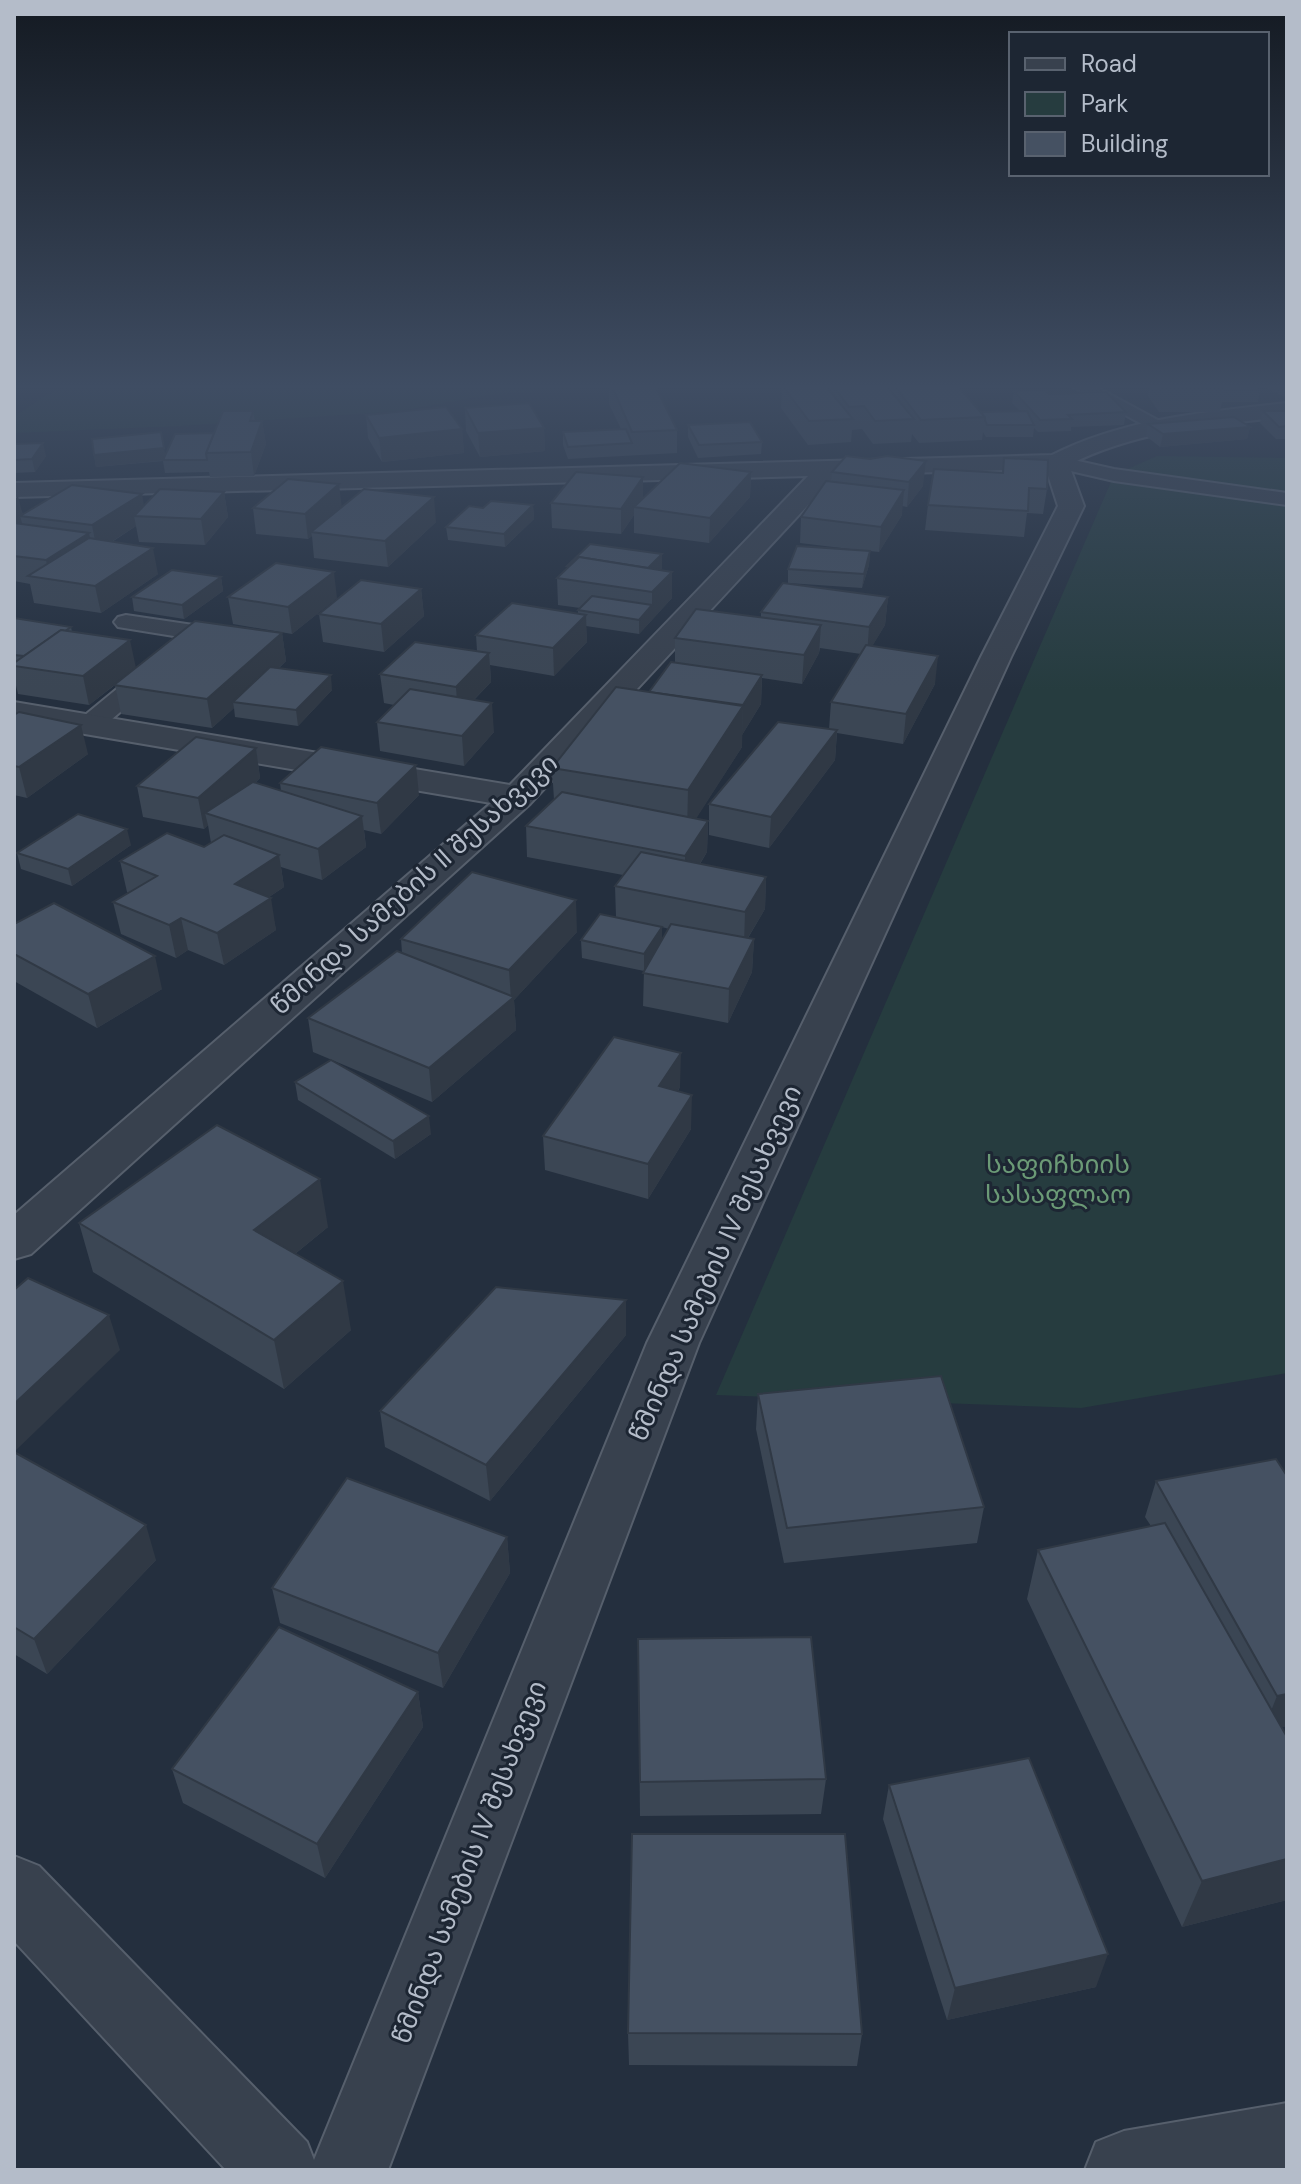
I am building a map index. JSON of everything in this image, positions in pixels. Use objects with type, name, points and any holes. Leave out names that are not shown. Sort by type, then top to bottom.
[{"type":"street","points":[[14,490],[180,486]]},
{"type":"street","name":"წმინდა სამების II შესახვევი","points":[[14,1242],[518,797],[812,486]]},
{"type":"street","name":"წმინდა სამების IV შესახვევი","points":[[349,2170],[673,1343],[996,657],[1071,506],[1064,486]]},
{"type":"street","points":[[14,712],[518,797]]},
{"type":"street","points":[[14,1890],[279,2170]]},
{"type":"street","points":[[1124,2170],[1287,2142]]},
{"type":"lane","points":[[1193,486],[1287,499]]},
{"type":"lane","points":[[126,622],[229,637]]},
{"type":"lane","points":[[88,726],[200,633]]},
{"type":"green space","name":"საფიჩხიის სასაფლაო","points":[[1109,486],[1287,486],[1287,1373],[1081,1408],[716,1395]]},
{"type":"building","points":[[70,486],[142,494],[92,525],[20,516]]},
{"type":"building","points":[[280,486],[337,486],[305,514],[253,508]]},
{"type":"building","points":[[565,486],[637,486],[621,509],[551,503]]},
{"type":"building","points":[[656,486],[739,486],[710,518],[634,507]]},
{"type":"building","points":[[823,486],[904,490],[881,527],[801,517]]},
{"type":"building","points":[[931,486],[1047,486],[1047,489],[1029,488],[1028,511],[928,505]]},
{"type":"building","points":[[160,489],[224,492],[201,519],[134,516]]},
{"type":"building","points":[[364,489],[434,497],[385,541],[311,532]]},
{"type":"building","points":[[491,501],[533,505],[504,534],[446,527],[469,506],[483,508]]},
{"type":"building","points":[[14,523],[89,533],[46,560],[14,556]]},
{"type":"building","points":[[89,538],[153,548],[95,586],[28,576]]},
{"type":"building","points":[[590,544],[662,554],[648,568],[579,557],[567,566]]},
{"type":"building","points":[[797,546],[870,551],[864,574],[788,569]]},
{"type":"building","points":[[579,557],[672,572],[652,592],[557,578]]},
{"type":"building","points":[[276,563],[334,572],[288,607],[228,597]]},
{"type":"building","points":[[172,570],[221,577],[182,605],[132,597]]},
{"type":"building","points":[[361,580],[421,589],[381,624],[319,614]]},
{"type":"building","points":[[783,583],[888,597],[869,627],[761,612]]},
{"type":"building","points":[[592,596],[652,605],[639,620],[578,610]]},
{"type":"building","points":[[512,603],[586,615],[553,648],[476,635]]},
{"type":"building","points":[[696,609],[821,625],[804,655],[675,638]]},
{"type":"building","points":[[14,618],[71,627],[61,630],[24,656],[14,655]]},
{"type":"building","points":[[195,621],[282,633],[207,699],[114,685]]},
{"type":"building","points":[[61,630],[130,640],[83,676],[14,666]]},
{"type":"building","points":[[415,642],[489,653],[456,687],[380,674]]},
{"type":"building","points":[[866,645],[938,656],[906,714],[831,702]]},
{"type":"building","points":[[671,662],[762,675],[743,705],[649,692]]},
{"type":"building","points":[[270,667],[331,675],[296,710],[233,702]]},
{"type":"building","points":[[616,687],[743,706],[688,790],[552,768]]},
{"type":"building","points":[[410,689],[492,703],[462,736],[377,722]]},
{"type":"building","points":[[19,712],[81,725],[19,767],[14,766],[14,715]]},
{"type":"building","points":[[778,722],[837,730],[771,817],[709,804]]},
{"type":"building","points":[[196,737],[256,748],[198,798],[137,786]]},
{"type":"building","points":[[321,747],[416,765],[377,803],[280,783]]},
{"type":"building","points":[[253,782],[362,816],[318,849],[205,813]]},
{"type":"building","points":[[562,792],[708,821],[685,856],[526,826]]},
{"type":"building","points":[[78,814],[127,829],[68,869],[17,853]]},
{"type":"building","points":[[167,833],[204,847],[224,835],[279,855],[235,884],[271,898],[217,933],[181,918],[169,925],[113,902],[157,876],[120,861]]},
{"type":"building","points":[[641,852],[766,877],[745,912],[615,886]]},
{"type":"building","points":[[472,872],[576,900],[509,970],[401,939]]},
{"type":"building","points":[[54,903],[155,956],[88,994],[14,954],[14,924]]},
{"type":"building","points":[[600,914],[662,927],[644,954],[581,940]]},
{"type":"building","points":[[671,924],[754,939],[729,989],[643,973]]},
{"type":"building","points":[[397,951],[514,997],[429,1068],[308,1018]]},
{"type":"building","points":[[614,1037],[681,1053],[659,1086],[692,1095],[648,1164],[543,1136]]},
{"type":"building","points":[[331,1060],[429,1116],[393,1141],[295,1082]]},
{"type":"building","points":[[217,1125],[320,1179],[254,1230],[343,1281],[274,1340],[79,1223]]},
{"type":"building","points":[[28,1278],[109,1315],[14,1404],[14,1290]]},
{"type":"building","points":[[496,1287],[626,1300],[486,1465],[380,1411]]},
{"type":"building","points":[[941,1376],[984,1507],[787,1528],[758,1394]]},
{"type":"building","points":[[14,1452],[146,1525],[34,1639],[14,1627]]},
{"type":"building","points":[[1276,1459],[1287,1476],[1287,1694],[1277,1696],[1156,1481]]},
{"type":"building","points":[[347,1478],[507,1537],[438,1653],[272,1588]]},
{"type":"building","points":[[1165,1523],[1287,1737],[1287,1859],[1202,1881],[1038,1550]]},
{"type":"building","points":[[279,1627],[418,1692],[317,1844],[172,1769]]},
{"type":"building","points":[[811,1637],[826,1779],[640,1782],[638,1639]]},
{"type":"building","points":[[1029,1758],[1108,1954],[955,1988],[889,1785]]},
{"type":"building","points":[[632,1834],[845,1834],[862,2034],[628,2033]]}]
